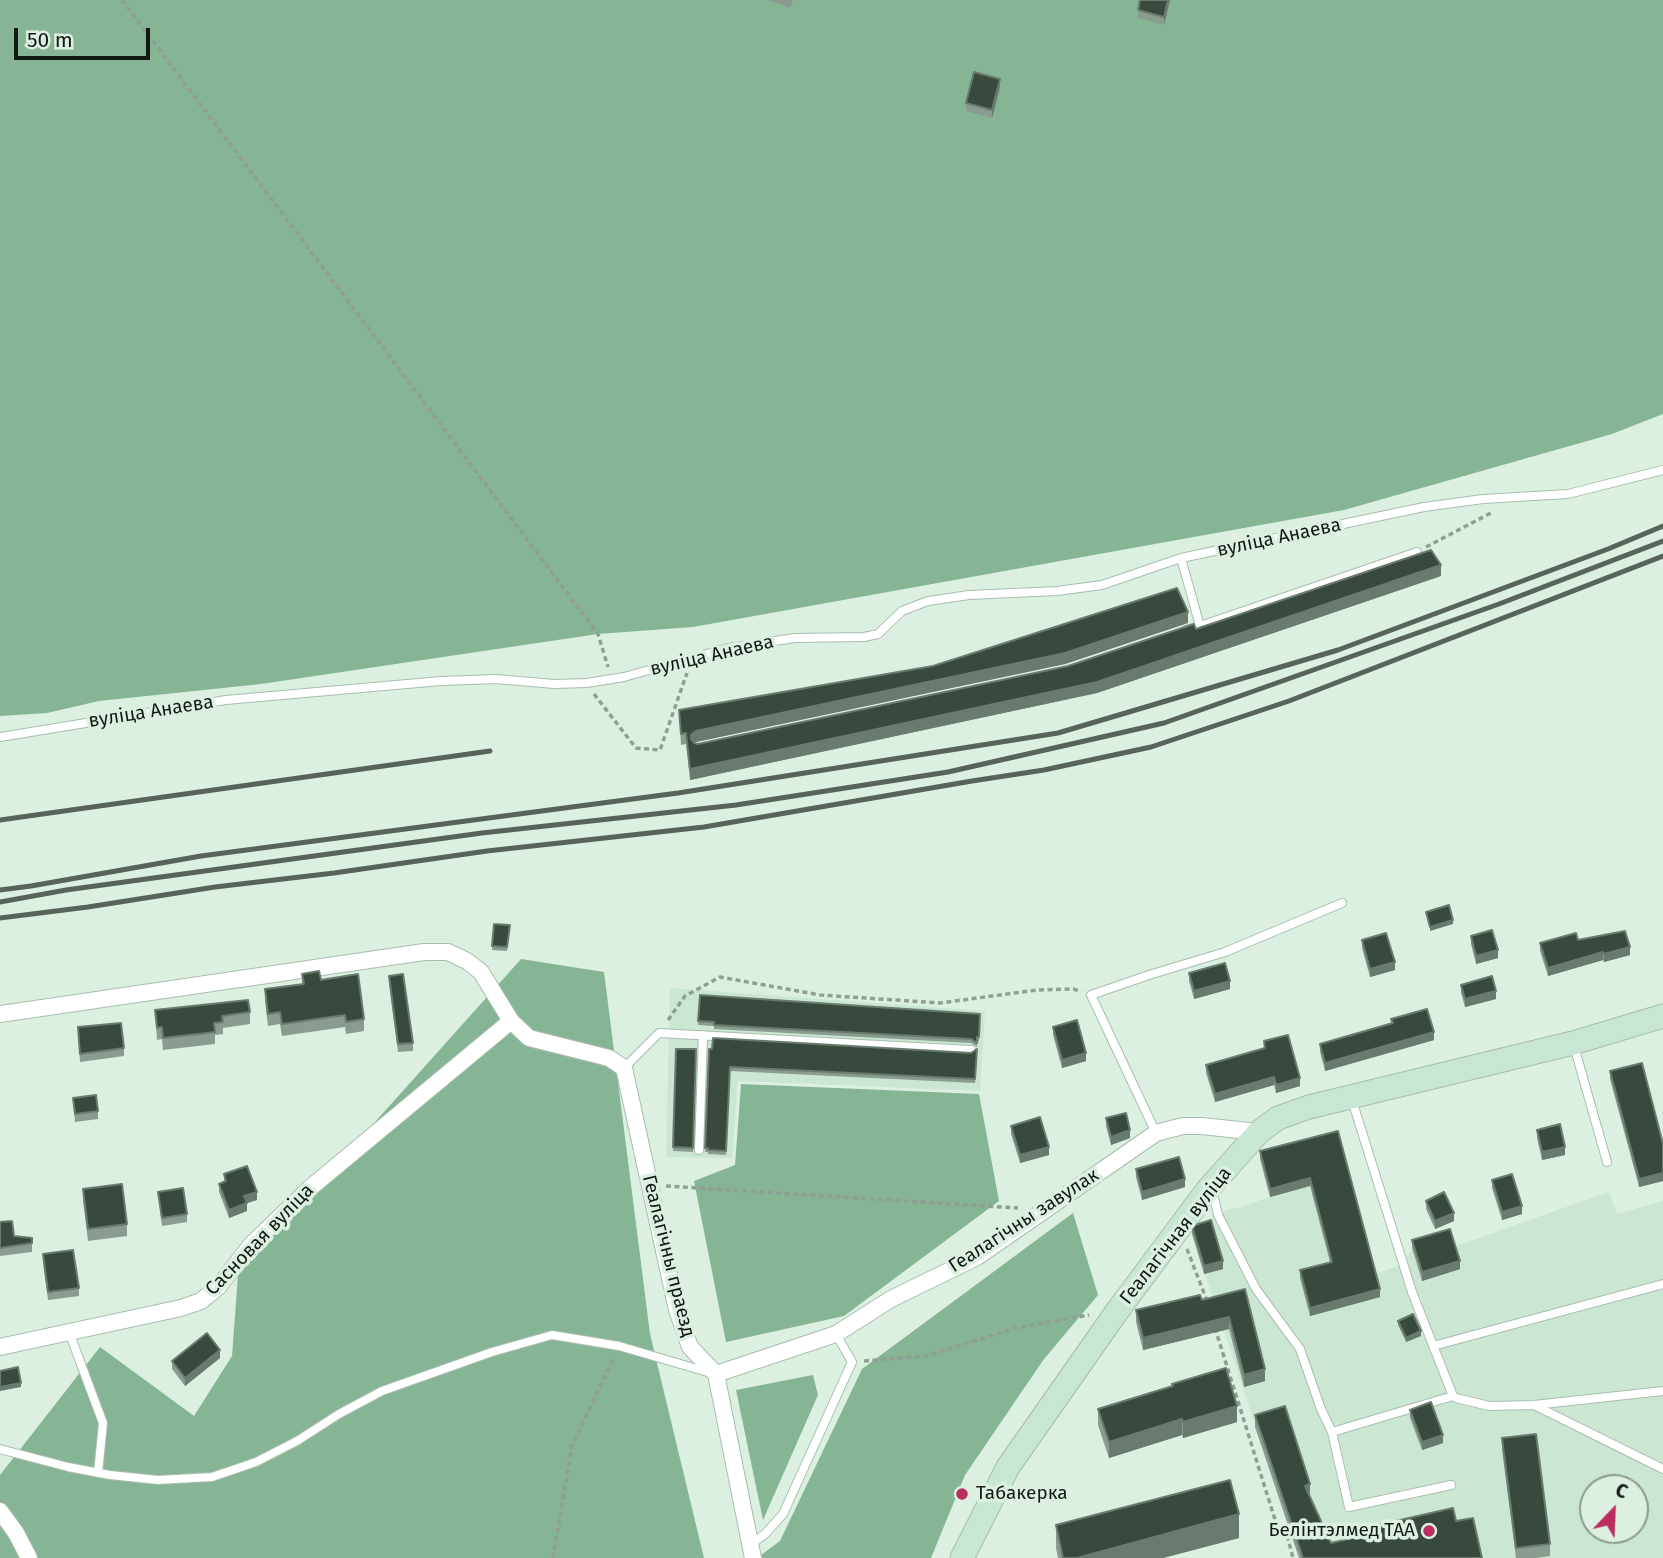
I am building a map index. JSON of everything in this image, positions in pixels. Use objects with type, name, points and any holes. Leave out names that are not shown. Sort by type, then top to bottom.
[{"type":"street","points":[[0,1014],[424,952],[448,952],[467,961],[481,972],[511,1021],[529,1038],[609,1058],[624,1068]]},
{"type":"street","name":"Геалагічная вуліца","points":[[962,1558],[1008,1467],[1118,1310],[1209,1188],[1259,1132],[1279,1118],[1309,1107],[1573,1043],[1663,1016]]},
{"type":"street","name":"Сасновая вуліца","points":[[0,1347],[181,1308],[201,1301],[218,1287],[251,1245],[310,1188],[511,1021]]},
{"type":"street","name":"Геалагічны праезд","points":[[624,1068],[677,1310],[690,1347],[716,1374]]},
{"type":"street","name":"Геалагічны завулак","points":[[716,1374],[836,1334],[891,1299],[977,1257],[1156,1133],[1183,1126],[1259,1132]]},
{"type":"street","points":[[716,1374],[751,1551]]},
{"type":"street","points":[[0,1511],[29,1558]]},
{"type":"lane","name":"вуліца Анаева","points":[[0,737],[226,700],[441,681],[496,679],[587,684],[728,648],[794,638],[864,637],[878,634],[902,611],[928,601],[969,595],[1101,585],[1181,558],[1424,507],[1483,499],[1568,494],[1663,470]]},
{"type":"lane","points":[[1176,634],[1417,552]]},
{"type":"lane","points":[[1181,558],[1200,626]]},
{"type":"lane","points":[[1156,1133],[1091,996],[1225,952],[1342,903]]},
{"type":"lane","points":[[624,1068],[659,1033],[971,1050]]},
{"type":"lane","points":[[699,1150],[704,1035]]},
{"type":"lane","points":[[1573,1043],[1608,1162]]},
{"type":"lane","points":[[1351,1097],[1409,1283],[1453,1396]]},
{"type":"lane","points":[[1209,1188],[1218,1215],[1256,1289],[1300,1349],[1332,1432],[1349,1507],[1451,1485]]},
{"type":"lane","points":[[1433,1346],[1663,1284]]},
{"type":"lane","points":[[69,1332],[103,1423],[98,1473]]},
{"type":"lane","points":[[751,1551],[783,1514],[852,1362],[836,1334]]},
{"type":"lane","points":[[0,1450],[98,1473],[158,1480],[212,1477],[256,1462],[382,1391],[492,1352],[552,1335],[619,1346],[716,1374]]},
{"type":"lane","points":[[1332,1432],[1453,1396],[1489,1406],[1534,1405],[1663,1391]]},
{"type":"lane","points":[[1534,1405],[1663,1469]]},
{"type":"path","points":[[122,0],[598,634],[612,679]]},
{"type":"path","points":[[1417,552],[1520,497]]},
{"type":"path","points":[[587,684],[636,748],[660,750],[692,658]]},
{"type":"path","points":[[659,1033],[685,996],[720,977],[820,995],[940,1003],[1037,990],[1074,989],[1091,996]]},
{"type":"path","points":[[650,1185],[1047,1209]]},
{"type":"path","points":[[1184,1241],[1208,1306]]},
{"type":"path","points":[[852,1362],[926,1356],[1016,1328],[1118,1310]]},
{"type":"path","points":[[1212,1319],[1278,1526],[1288,1539],[1293,1558]]},
{"type":"path","points":[[553,1558],[572,1446],[619,1346]]},
{"type":"shaded area","points":[[670,988],[985,1011],[980,1091],[738,1081],[732,1158],[666,1157]]},
{"type":"shaded area","points":[[1338,1139],[1375,1274],[1403,1264],[1412,1248],[1453,1247],[1609,1192],[1617,1214],[1663,1201],[1663,1558],[1299,1558],[1192,1234],[1211,1228],[1210,1220],[1226,1210],[1270,1197],[1260,1159]]},
{"type":"green space","points":[[0,0],[1663,0],[1663,414],[1612,434],[1344,510],[693,627],[598,634],[261,684],[99,701],[47,713],[0,716]]},
{"type":"green space","points":[[521,959],[604,972],[650,1334],[704,1558],[0,1558],[0,1475],[100,1347],[194,1416],[232,1356],[238,1275]]},
{"type":"green space","points":[[741,1084],[979,1094],[999,1201],[844,1316],[726,1342],[694,1181],[735,1165]]},
{"type":"green space","points":[[1073,1213],[1098,1295],[1044,1359],[965,1475],[931,1558],[762,1558],[761,1555],[780,1541],[862,1369]]},
{"type":"green space","points":[[813,1375],[818,1395],[763,1520],[736,1390]]},
{"type":"building","points":[[1140,0],[1168,0],[1164,17],[1138,10]]},
{"type":"building","points":[[974,72],[1000,79],[992,110],[966,103]]},
{"type":"building","points":[[1431,550],[1441,565],[1097,682],[690,769],[686,733],[681,734],[679,710],[933,666],[1177,588],[1188,612],[1065,653],[696,731],[691,735],[691,739],[698,744],[1068,666],[1194,624],[1196,629]]},
{"type":"building","points":[[1449,905],[1453,920],[1430,927],[1426,912]]},
{"type":"building","points":[[494,924],[510,925],[507,947],[492,946]]},
{"type":"building","points":[[1492,930],[1498,950],[1476,956],[1471,936]]},
{"type":"building","points":[[1625,931],[1630,947],[1548,968],[1540,943],[1576,933],[1578,940]]},
{"type":"building","points":[[1386,933],[1395,962],[1370,969],[1362,940]]},
{"type":"building","points":[[1225,963],[1230,981],[1194,991],[1189,973]]},
{"type":"building","points":[[319,971],[321,980],[358,974],[364,1019],[346,1022],[345,1015],[282,1024],[280,1012],[268,1014],[265,989],[304,984],[302,974]]},
{"type":"building","points":[[403,974],[413,1043],[398,1044],[389,976]]},
{"type":"building","points":[[1492,976],[1496,991],[1465,999],[1461,985]]},
{"type":"building","points":[[700,995],[980,1014],[979,1037],[977,1043],[971,1039],[714,1025],[714,1022],[698,1021]]},
{"type":"building","points":[[248,1000],[250,1012],[222,1016],[223,1022],[214,1023],[215,1032],[163,1038],[162,1027],[157,1028],[155,1010]]},
{"type":"building","points":[[1427,1009],[1434,1032],[1325,1063],[1320,1044],[1393,1023],[1391,1019]]},
{"type":"building","points":[[1077,1020],[1086,1053],[1062,1060],[1053,1027]]},
{"type":"building","points":[[121,1023],[124,1048],[80,1054],[78,1027]]},
{"type":"building","points":[[1288,1035],[1300,1078],[1276,1085],[1274,1077],[1215,1094],[1206,1065],[1265,1048],[1264,1041]]},
{"type":"building","points":[[713,1038],[971,1053],[977,1049],[975,1079],[730,1067],[726,1151],[708,1150],[705,1148],[709,1049],[712,1049]]},
{"type":"building","points":[[676,1049],[696,1049],[693,1148],[673,1147]]},
{"type":"building","points":[[1642,1063],[1663,1144],[1663,1173],[1639,1179],[1610,1071]]},
{"type":"building","points":[[96,1095],[98,1111],[75,1114],[73,1098]]},
{"type":"building","points":[[1126,1113],[1130,1130],[1111,1137],[1106,1118]]},
{"type":"building","points":[[1040,1117],[1049,1147],[1020,1155],[1011,1126]]},
{"type":"building","points":[[1560,1124],[1565,1147],[1542,1152],[1537,1130]]},
{"type":"building","points":[[1338,1131],[1380,1289],[1310,1308],[1300,1270],[1332,1262],[1310,1178],[1270,1189],[1260,1151]]},
{"type":"building","points":[[1179,1157],[1185,1179],[1142,1192],[1136,1169]]},
{"type":"building","points":[[247,1166],[257,1192],[244,1196],[247,1203],[229,1210],[219,1184],[226,1181],[224,1174]]},
{"type":"building","points":[[1512,1174],[1522,1206],[1502,1212],[1492,1180]]},
{"type":"building","points":[[122,1184],[127,1224],[88,1229],[83,1189]]},
{"type":"building","points":[[183,1188],[187,1214],[162,1218],[158,1192]]},
{"type":"building","points":[[1444,1192],[1454,1213],[1435,1221],[1426,1201]]},
{"type":"building","points":[[1211,1220],[1223,1261],[1204,1266],[1192,1226]]},
{"type":"building","points":[[12,1221],[14,1236],[32,1238],[32,1243],[0,1248],[0,1222]]},
{"type":"building","points":[[1450,1229],[1460,1261],[1422,1272],[1412,1240]]},
{"type":"building","points":[[73,1250],[79,1288],[48,1292],[43,1254]]},
{"type":"building","points":[[1245,1289],[1265,1369],[1244,1375],[1229,1317],[1143,1338],[1136,1310],[1200,1295],[1202,1300]]},
{"type":"building","points":[[1413,1314],[1421,1331],[1406,1338],[1398,1321]]},
{"type":"building","points":[[207,1333],[220,1350],[185,1378],[172,1361]]},
{"type":"building","points":[[18,1367],[21,1383],[0,1387],[0,1371]]},
{"type":"building","points":[[1226,1368],[1237,1406],[1183,1422],[1182,1419],[1109,1442],[1098,1409]]},
{"type":"building","points":[[1431,1402],[1443,1435],[1422,1442],[1410,1410]]},
{"type":"building","points":[[1285,1406],[1310,1484],[1305,1486],[1331,1543],[1357,1537],[1356,1530],[1453,1508],[1456,1521],[1473,1518],[1482,1558],[1303,1558],[1255,1415]]},
{"type":"building","points":[[1536,1434],[1550,1544],[1516,1548],[1502,1438]]},
{"type":"building","points":[[1230,1480],[1239,1514],[1077,1558],[1063,1558],[1056,1525]]},
{"type":"railway","points":[[0,890],[201,856],[678,793],[1058,733],[1338,650],[1663,526]]},
{"type":"railway","points":[[0,902],[66,890],[482,833],[736,805],[948,772],[1164,723],[1499,604],[1663,541]]},
{"type":"railway","points":[[0,918],[487,851],[704,827],[1044,770],[1151,747],[1289,701],[1663,556]]},
{"type":"railway","points":[[0,820],[490,751]]},
{"type":"place","name":"Табакерка","points":[[962,1494]]},
{"type":"place","name":"Белінтэлмед ТАА","points":[[1429,1531]]}]
